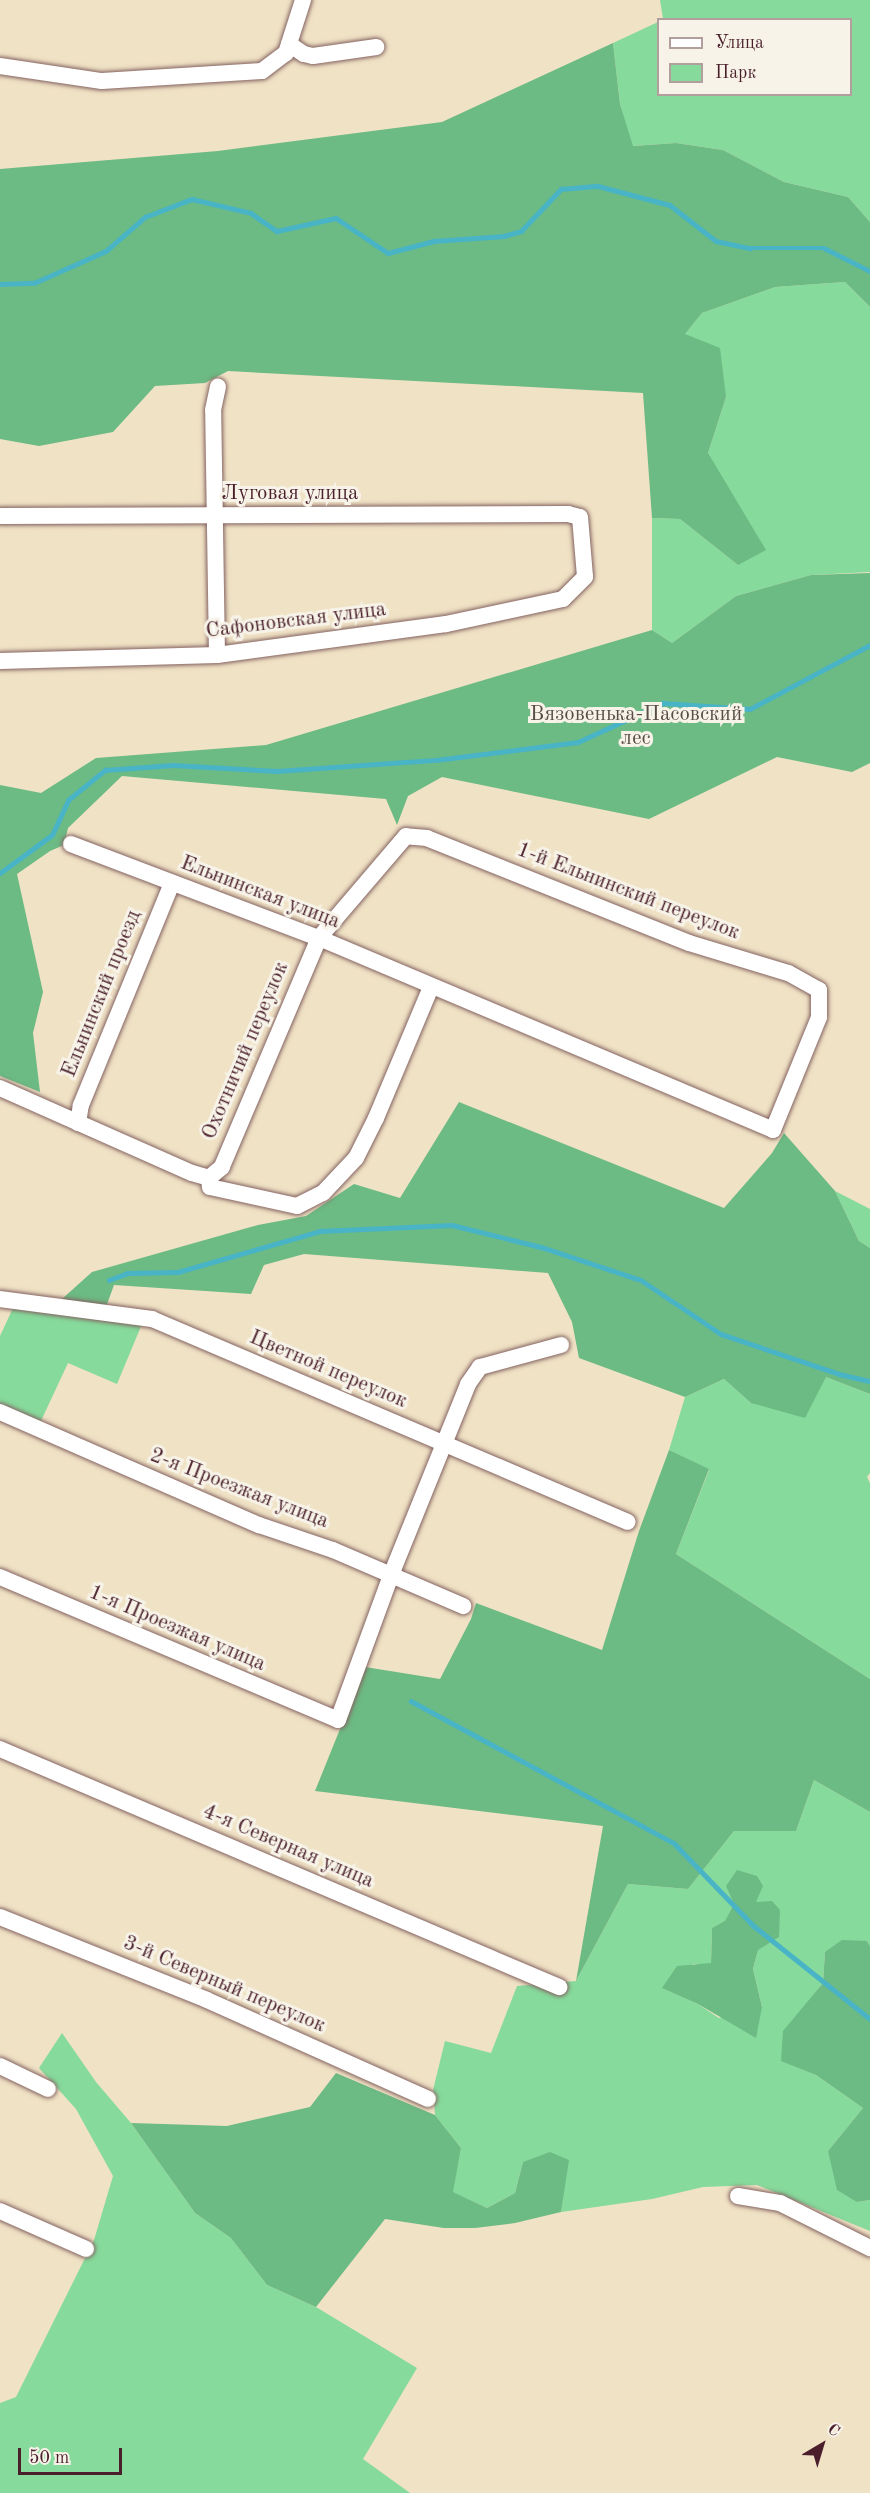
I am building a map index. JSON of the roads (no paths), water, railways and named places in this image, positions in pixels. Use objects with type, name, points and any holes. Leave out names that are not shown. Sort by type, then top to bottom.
[{"type":"street","points":[[0,66],[102,81],[262,71],[286,53],[303,0]]},
{"type":"street","points":[[289,44],[304,54],[314,56],[376,47]]},
{"type":"street","points":[[217,655],[213,410],[218,387]]},
{"type":"street","name":"Луговая улица","points":[[0,516],[568,514],[580,517],[585,577]]},
{"type":"street","name":"Сафоновская улица","points":[[0,661],[217,655],[446,624],[563,599],[585,577]]},
{"type":"street","name":"1-й Ельнинский переулок","points":[[319,938],[406,836],[427,838],[689,943],[788,974],[819,990],[819,1017],[773,1130]]},
{"type":"street","name":"Ельнинская улица","points":[[71,844],[319,938],[773,1130]]},
{"type":"street","name":"Ельнинский проезд","points":[[78,1123],[81,1105],[172,883]]},
{"type":"street","name":"Охотничий переулок","points":[[209,1178],[222,1167],[319,938]]},
{"type":"street","points":[[0,1088],[192,1173],[209,1178],[210,1187],[297,1206],[323,1192],[356,1158],[376,1118],[431,987]]},
{"type":"street","name":"Цветной переулок","points":[[0,1299],[152,1319],[627,1522]]},
{"type":"street","points":[[390,1575],[468,1384],[480,1367],[561,1345]]},
{"type":"street","name":"2-я Проезжая улица","points":[[0,1412],[259,1525],[333,1550],[463,1605]]},
{"type":"street","name":"1-я Проезжая улица","points":[[0,1578],[338,1720],[390,1575]]},
{"type":"street","name":"4-я Северная улица","points":[[0,1749],[559,1988]]},
{"type":"street","name":"3-й Северный переулок","points":[[0,1917],[207,2000],[428,2099]]},
{"type":"street","points":[[0,2066],[48,2089]]},
{"type":"street","points":[[738,2196],[780,2203],[870,2248]]},
{"type":"street","points":[[0,2211],[86,2249]]},
{"type":"waterway","points":[[0,284],[34,283],[106,251],[145,217],[192,199],[251,213],[277,231],[336,218],[388,253],[434,241],[504,236],[521,231],[561,189],[598,186],[670,205],[716,241],[750,248],[824,248],[870,271]]},
{"type":"waterway","points":[[0,873],[52,835],[68,800],[105,770],[173,765],[277,771],[436,760],[578,742],[663,703],[750,709],[870,645]]},
{"type":"waterway","points":[[109,1280],[128,1273],[178,1272],[320,1231],[452,1225],[541,1247],[641,1280],[721,1334],[839,1374],[870,1381]]},
{"type":"waterway","points":[[411,1701],[675,1844],[754,1926],[870,2019]]},
{"type":"park label","name":"Вязовенька-Пасовский лес","points":[[636,727]]}]
